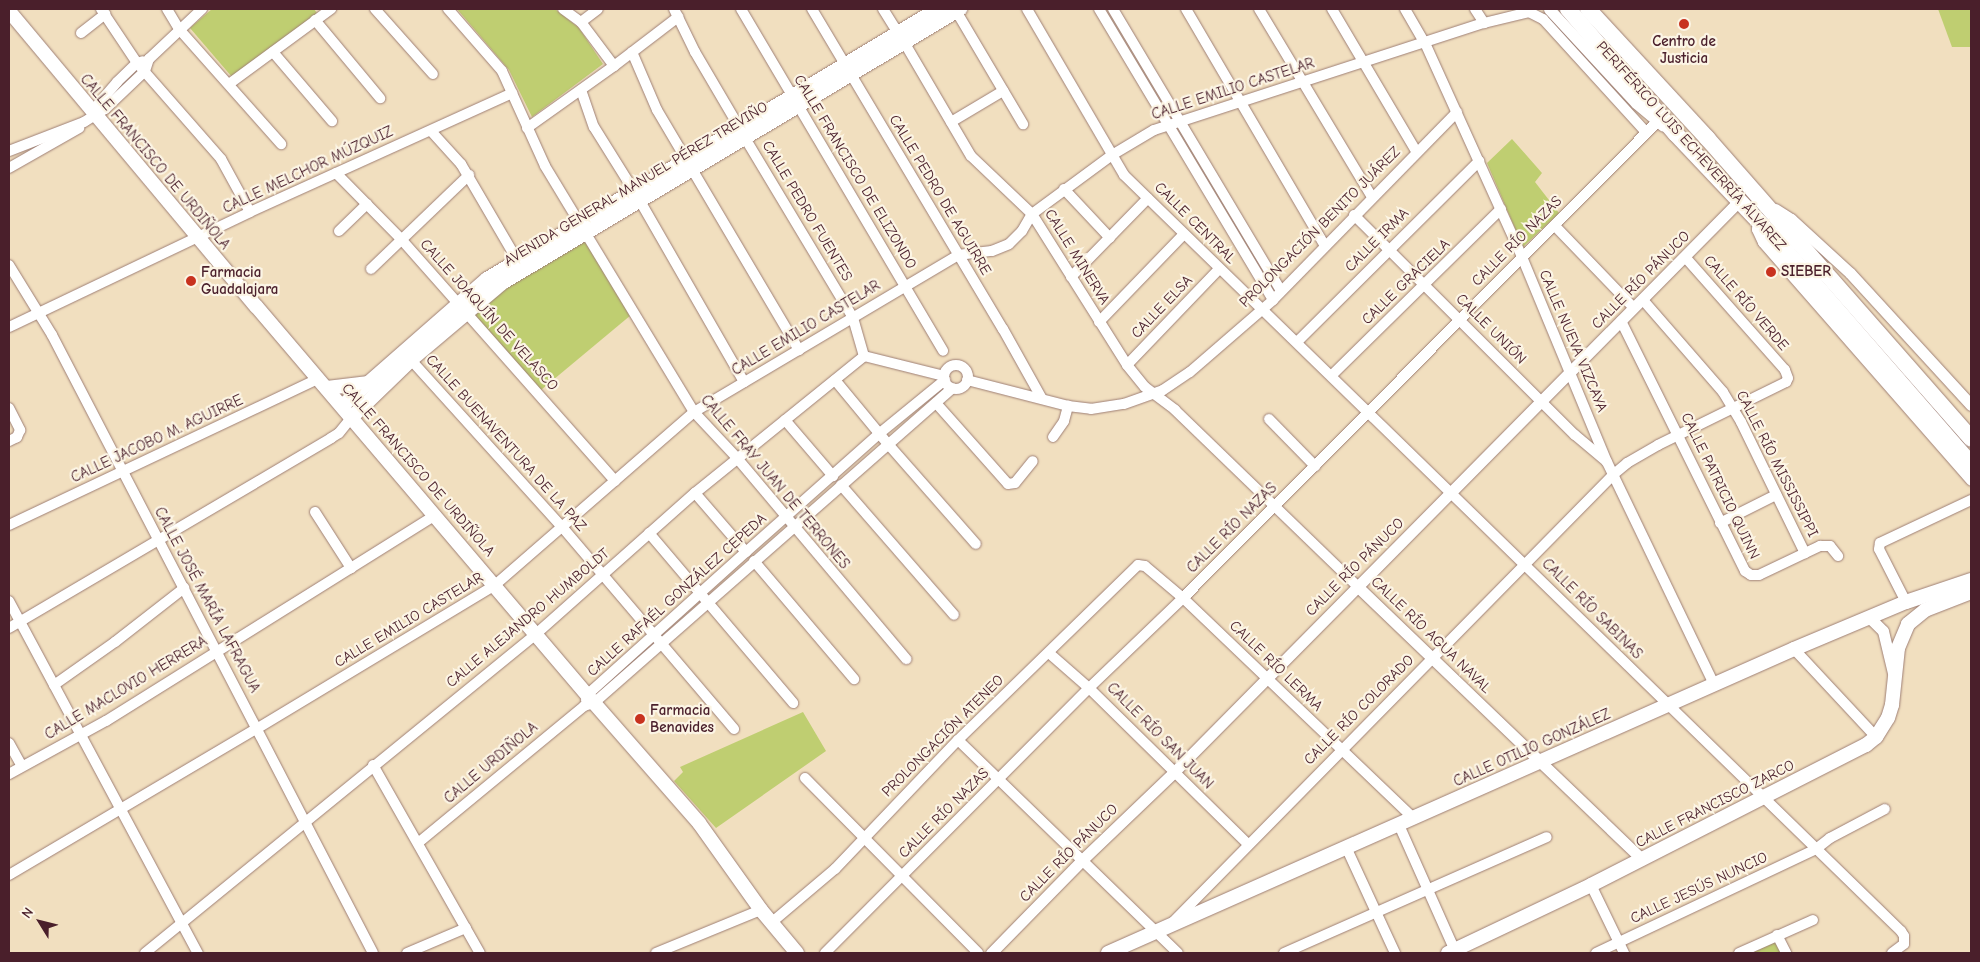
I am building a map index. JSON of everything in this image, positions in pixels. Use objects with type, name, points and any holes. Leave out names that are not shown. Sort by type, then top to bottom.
[{"type":"highway","name":"PERIFÉRICO LUIS ECHEVERRÍA ÁLVAREZ","points":[[1568,9],[1676,134],[1758,222],[1846,308],[1971,439]]},
{"type":"highway","name":"PERIFÉRICO LUIS ECHEVERRÍA ÁLVAREZ","points":[[1588,9],[1707,138],[1762,202],[1971,464]]},
{"type":"main road","name":"AVENIDA GENERAL MANUEL PÉREZ TREVIÑO","points":[[901,38],[938,9]]},
{"type":"main road","name":"AVENIDA GENERAL MANUEL PÉREZ TREVIÑO","points":[[347,411],[369,382],[462,307],[517,273],[583,228],[688,164],[901,38],[957,10]]},
{"type":"main road","name":"CALLE FRANCISCO DE URDIÑOLA","points":[[9,11],[89,118],[198,238],[347,411],[536,634],[588,701],[699,823],[760,910],[797,953]]},
{"type":"main road","name":"AVENIDA GENERAL MANUEL PÉREZ TREVIÑO","points":[[347,411],[411,360],[487,278],[517,260],[583,228]]},
{"type":"main road","points":[[322,384],[369,382]]},
{"type":"main road","name":"CALLE OTILIO GONZÁLEZ","points":[[1108,953],[1794,649],[1906,602],[1971,580]]},
{"type":"main road","points":[[1895,685],[1898,648],[1908,624],[1925,610],[1971,592]]},
{"type":"main road","name":"CALLE FRANCISCO ZARCO","points":[[1453,952],[1591,885],[1858,750],[1876,737],[1888,718],[1895,685]]},
{"type":"street","points":[[167,9],[179,29],[281,144]]},
{"type":"street","points":[[89,118],[99,103],[137,63],[149,59],[202,9]]},
{"type":"street","points":[[229,84],[331,9]]},
{"type":"street","points":[[375,9],[432,74]]},
{"type":"street","name":"CALLE FRAY JUAN DE TERRONES","points":[[448,9],[502,71],[545,166],[694,412],[737,458],[906,659]]},
{"type":"street","points":[[564,9],[581,22],[614,66]]},
{"type":"street","points":[[581,22],[598,9]]},
{"type":"street","name":"CALLE FRANCISCO DE ELIZONDO","points":[[741,9],[943,351]]},
{"type":"street","name":"CALLE PEDRO DE AGUIRRE","points":[[812,9],[1041,397]]},
{"type":"street","name":"CALLE MINERVA","points":[[883,9],[978,165],[1032,214],[1127,365],[1153,394]]},
{"type":"street","name":"CALLE CENTRAL","points":[[1028,9],[1124,174],[1262,309]]},
{"type":"street","points":[[1099,9],[1273,300]]},
{"type":"street","points":[[1113,9],[1281,291]]},
{"type":"street","points":[[1186,9],[1325,246]]},
{"type":"street","points":[[1259,9],[1372,197]]},
{"type":"street","points":[[1332,9],[1416,151]]},
{"type":"street","name":"CALLE NUEVA VIZCAYA","points":[[1404,9],[1425,44],[1457,112],[1522,257],[1607,462],[1714,684]]},
{"type":"street","points":[[1475,9],[1484,23]]},
{"type":"street","points":[[1549,9],[1636,104],[1657,122],[1676,134]]},
{"type":"street","points":[[1596,9],[1616,41]]},
{"type":"street","points":[[957,10],[1023,124]]},
{"type":"street","points":[[81,33],[103,12],[137,63],[146,71],[221,159],[250,212]]},
{"type":"street","name":"CALLE EMILIO CASTELAR","points":[[9,875],[495,585],[563,528],[694,412],[958,255],[983,253],[1002,248],[1015,238],[1032,214],[1064,189],[1112,155],[1168,123],[1524,12],[1538,16],[1646,132]]},
{"type":"street","points":[[527,128],[614,66],[676,13]]},
{"type":"street","name":"CALLE PEDRO FUENTES","points":[[676,13],[708,76],[853,318],[864,356]]},
{"type":"street","points":[[315,20],[380,98]]},
{"type":"street","points":[[273,52],[332,121]]},
{"type":"street","points":[[632,52],[649,95],[799,350]]},
{"type":"street","points":[[9,168],[47,142],[105,109],[146,71],[149,59]]},
{"type":"street","points":[[581,90],[594,127],[637,196],[744,382]]},
{"type":"street","points":[[951,122],[1003,91]]},
{"type":"street","name":"CALLE MELCHOR MÚZQUIZ","points":[[9,328],[250,212],[512,93]]},
{"type":"street","name":"PROLONGACIÓN BENITO JUÁREZ","points":[[1153,394],[1190,372],[1273,300],[1416,151],[1457,112]]},
{"type":"street","name":"CALLE RÍO NAZAS","points":[[825,953],[1089,688],[1183,598],[1657,122]]},
{"type":"street","points":[[431,131],[453,154],[469,175],[517,260]]},
{"type":"street","points":[[9,151],[47,142]]},
{"type":"street","name":"CALLE IRMA","points":[[1297,342],[1479,161]]},
{"type":"street","name":"CALLE JOAQUÍN DE VELASCO","points":[[336,173],[401,239],[615,481]]},
{"type":"street","points":[[371,269],[469,175]]},
{"type":"street","points":[[1064,189],[1110,238]]},
{"type":"street","points":[[1072,277],[1148,198]]},
{"type":"street","name":"CALLE RÍO PÁNUCO","points":[[991,953],[1082,860],[1174,772],[1739,201]]},
{"type":"street","points":[[1762,202],[1791,219],[1850,273],[1971,405]]},
{"type":"street","points":[[339,231],[367,204]]},
{"type":"street","name":"CALLE GRACIELA","points":[[1332,375],[1501,209]]},
{"type":"street","name":"CALLE UNIÓN","points":[[1354,215],[1541,402],[1581,441],[1607,462]]},
{"type":"street","points":[[1758,222],[1757,229],[1763,242],[1971,480]]},
{"type":"street","name":"CALLE RÍO MISSISSIPPI","points":[[1555,226],[1708,373],[1733,408],[1805,553]]},
{"type":"street","points":[[1099,322],[1184,234]]},
{"type":"street","name":"CALLE RÍO VERDE","points":[[1685,257],[1785,370]]},
{"type":"street","name":"CALLE JOSÉ MARÍA LAFRAGUA","points":[[9,265],[40,313],[306,820],[373,953]]},
{"type":"street","name":"CALLE ELSA","points":[[1127,365],[1219,269]]},
{"type":"street","name":"CALLE RÍO SABINAS","points":[[1262,309],[1332,375],[1450,493],[1901,932],[1904,936],[1904,944],[1892,953]]},
{"type":"street","name":"CALLE PATRICIO QUINN","points":[[1621,321],[1742,567],[1751,575],[1759,575],[1805,553],[1825,546],[1830,546],[1838,556]]},
{"type":"street","points":[[864,356],[944,378],[952,388],[961,388],[967,380]]},
{"type":"street","name":"CALLE ALEJANDRO HUMBOLDT","points":[[145,953],[536,634],[695,493],[864,356]]},
{"type":"street","name":"CALLE BUENAVENTURA DE LA PAZ","points":[[411,360],[563,528],[734,729]]},
{"type":"street","points":[[944,378],[948,368],[956,366],[964,369],[967,380]]},
{"type":"street","name":"CALLE RÍO COLORADO","points":[[1169,926],[1524,563],[1614,474],[1642,454],[1786,382],[1788,378],[1785,370]]},
{"type":"street","name":"CALLE RAFAÉL GONZÁLEZ CEPEDA","points":[[658,640],[702,592],[944,378]]},
{"type":"street","points":[[835,380],[888,444],[976,544]]},
{"type":"street","points":[[967,380],[1041,397],[1068,406],[1090,409],[1112,408],[1153,394]]},
{"type":"street","name":"CALLE JACOBO M. AGUIRRE","points":[[9,525],[122,472],[322,384]]},
{"type":"street","name":"CALLE RAFAÉL GONZÁLEZ CEPEDA","points":[[588,701],[658,640],[710,602],[793,526],[952,388]]},
{"type":"street","name":"CALLE RÍO AGUA NAVAL","points":[[1153,394],[1175,410],[1642,859]]},
{"type":"street","points":[[936,403],[1008,484],[1015,483],[1034,461]]},
{"type":"street","points":[[1053,437],[1064,421],[1068,406]]},
{"type":"street","points":[[9,408],[20,430],[17,437],[9,441]]},
{"type":"street","points":[[9,628],[339,433],[347,411]]},
{"type":"street","points":[[1269,419],[1315,466]]},
{"type":"street","points":[[785,420],[833,476]]},
{"type":"street","points":[[841,485],[954,615]]},
{"type":"street","points":[[695,493],[746,552]]},
{"type":"street","points":[[1720,522],[1776,495]]},
{"type":"street","points":[[1906,602],[1879,547],[1884,541],[1971,500]]},
{"type":"street","points":[[314,512],[351,568]]},
{"type":"street","name":"CALLE MACLOVIO HERRERA","points":[[9,774],[81,736],[436,515]]},
{"type":"street","points":[[650,533],[702,592],[793,703]]},
{"type":"street","points":[[754,561],[854,679]]},
{"type":"street","name":"CALLE RÍO LERMA","points":[[1134,567],[1145,566],[1183,598],[1413,818]]},
{"type":"street","name":"PROLONGACIÓN ATENEO","points":[[771,923],[835,869],[958,740],[1134,567]]},
{"type":"street","points":[[54,684],[116,642],[184,588]]},
{"type":"street","points":[[9,602],[198,953]]},
{"type":"street","name":"CALLE FRANCISCO ZARCO","points":[[1870,618],[1883,631],[1895,685]]},
{"type":"street","points":[[1794,649],[1876,737]]},
{"type":"street","name":"CALLE RÍO SAN JUAN","points":[[1049,652],[1089,688],[1248,844]]},
{"type":"street","name":"CALLE URDIÑOLA","points":[[418,843],[588,701]]},
{"type":"street","points":[[958,740],[1178,953]]},
{"type":"street","points":[[9,743],[22,766]]},
{"type":"street","points":[[373,766],[480,953]]},
{"type":"street","points":[[805,778],[978,953]]},
{"type":"street","name":"CALLE JESÚS NUNCIO","points":[[1596,953],[1816,849],[1830,838],[1885,809]]},
{"type":"street","points":[[1399,825],[1453,952]]},
{"type":"street","points":[[1284,953],[1547,837]]},
{"type":"street","points":[[1346,847],[1395,953]]},
{"type":"street","points":[[1591,885],[1624,953]]},
{"type":"street","points":[[656,953],[671,951],[760,910]]},
{"type":"street","points":[[1740,953],[1812,920]]},
{"type":"street","points":[[407,953],[466,928]]},
{"type":"street","points":[[1778,936],[1786,953]]},
{"type":"green space","points":[[212,9],[314,9],[317,13],[232,77],[190,28]]},
{"type":"green space","points":[[457,9],[555,9],[579,28],[603,64],[532,117],[509,70]]},
{"type":"green space","points":[[1938,9],[1971,9],[1971,47],[1952,47]]},
{"type":"green space","points":[[1512,139],[1542,173],[1535,182],[1559,213],[1523,247],[1487,163]]},
{"type":"green space","points":[[586,241],[631,315],[541,390],[474,314],[498,292]]},
{"type":"green space","points":[[803,712],[826,751],[716,828],[674,781],[683,772],[680,767]]},
{"type":"green space","points":[[1776,941],[1782,953],[1749,953]]},
{"type":"place","name":"Centro de Justicia","points":[[1684,24]]},
{"type":"place","name":"SIEBER","points":[[1771,272]]},
{"type":"place","name":"Farmacia Guadalajara","points":[[191,281]]},
{"type":"place","name":"Farmacia Benavides","points":[[640,719]]}]
